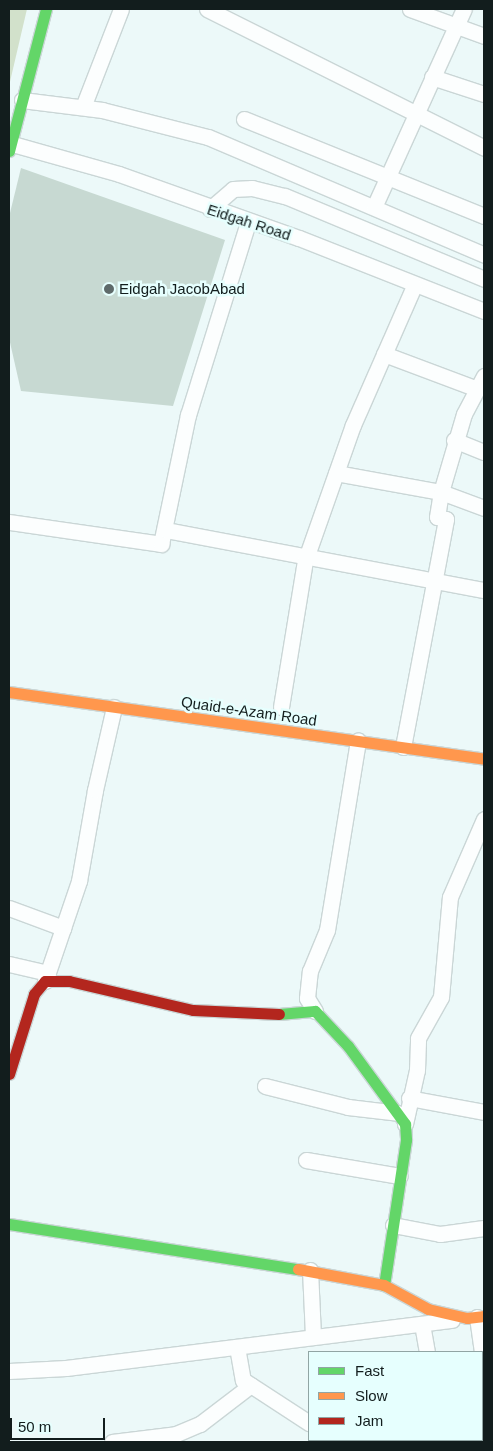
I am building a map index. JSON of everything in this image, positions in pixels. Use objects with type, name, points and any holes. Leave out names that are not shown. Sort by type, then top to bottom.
[{"type":"street","points":[[9,146],[46,9]]},
{"type":"street","points":[[83,108],[121,9]]},
{"type":"street","points":[[207,9],[484,148]]},
{"type":"street","points":[[410,9],[484,36]]},
{"type":"street","points":[[374,207],[464,9]]},
{"type":"street","points":[[432,77],[484,94]]},
{"type":"street","points":[[22,100],[83,108],[208,137],[374,207],[482,249]]},
{"type":"street","points":[[244,119],[484,216]]},
{"type":"street","name":"Eidgah Road","points":[[9,146],[120,174],[210,209],[299,238],[414,286],[484,312]]},
{"type":"street","points":[[210,209],[233,189],[252,188],[285,196],[484,279]]},
{"type":"street","points":[[9,522],[160,544],[166,530],[188,416],[248,222]]},
{"type":"street","points":[[281,706],[306,556],[336,473],[384,354],[414,286]]},
{"type":"street","points":[[384,354],[479,393]]},
{"type":"street","points":[[404,747],[446,519],[437,517],[441,492],[454,440],[479,393],[484,376]]},
{"type":"street","points":[[454,440],[484,452]]},
{"type":"street","points":[[336,473],[441,492],[484,508]]},
{"type":"street","points":[[166,530],[484,590]]},
{"type":"street","name":"Quaid-e-Azam Road","points":[[9,692],[484,758]]},
{"type":"street","points":[[9,1074],[34,994],[47,977],[79,881],[114,707]]},
{"type":"street","points":[[358,741],[327,930],[310,971],[307,998],[315,1011],[348,1046],[402,1118]]},
{"type":"street","points":[[384,1285],[400,1176],[402,1118],[417,1070],[418,1038],[441,997],[450,897],[484,819]]},
{"type":"street","points":[[9,908],[63,928]]},
{"type":"street","points":[[9,964],[47,977],[193,1010],[259,1015],[315,1011]]},
{"type":"street","points":[[265,1086],[348,1107],[402,1118]]},
{"type":"street","points":[[409,1098],[484,1112]]},
{"type":"street","points":[[306,1160],[400,1176]]},
{"type":"street","points":[[9,1224],[310,1270],[384,1285],[428,1309],[476,1317]]},
{"type":"street","points":[[393,1225],[440,1234],[484,1228]]},
{"type":"street","points":[[310,1270],[313,1337]]},
{"type":"street","points":[[9,1371],[66,1368],[476,1317]]},
{"type":"street","points":[[476,1317],[482,1351]]},
{"type":"street","points":[[422,1324],[427,1351]]},
{"type":"street","points":[[237,1346],[243,1380],[308,1422]]},
{"type":"street","points":[[112,1442],[176,1434],[200,1424],[251,1385]]},
{"type":"green space","points":[[9,9],[27,9],[9,86]]},
{"type":"building","name":"Eidgah JacobAbad","points":[[21,168],[225,240],[173,406],[21,391],[9,338],[9,217]]},
{"type":"traffic: fast","points":[[9,151],[46,9]]},
{"type":"traffic: fast","points":[[279,1014],[315,1011],[348,1046],[405,1124],[406,1140],[384,1285]]},
{"type":"traffic: fast","points":[[9,1224],[298,1269]]},
{"type":"traffic: slow","points":[[9,692],[484,759]]},
{"type":"traffic: slow","points":[[298,1269],[384,1285],[428,1309],[467,1318],[484,1316]]},
{"type":"traffic: jam","points":[[9,1074],[34,994],[45,981],[69,981],[193,1010],[279,1014]]},
{"type":"place","name":"Eidgah JacobAbad","points":[[109,289]]}]
